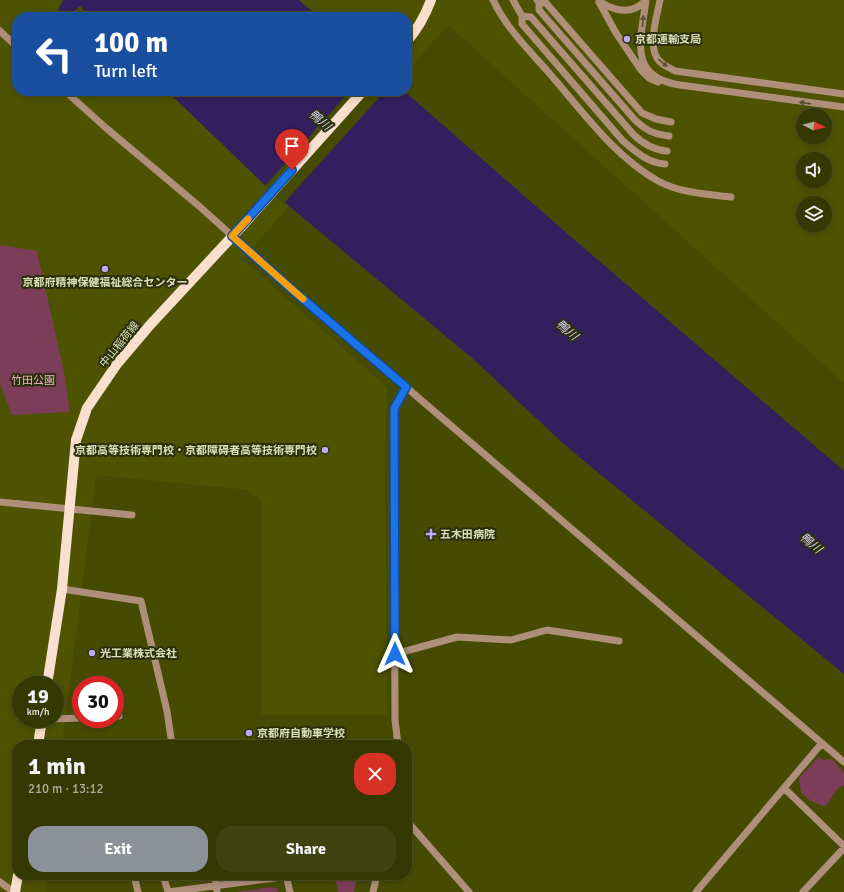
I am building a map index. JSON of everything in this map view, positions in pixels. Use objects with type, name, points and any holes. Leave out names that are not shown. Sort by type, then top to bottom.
[{"type":"main road","points":[[412,36],[424,19],[432,0]]},
{"type":"main road","name":"中山稲荷線","points":[[48,676],[62,590],[76,440],[87,408],[117,364],[150,325],[242,226],[358,96]]},
{"type":"main road","points":[[39,740],[41,728]]},
{"type":"main road","points":[[15,892],[17,880]]},
{"type":"street","points":[[493,0],[499,13],[541,64],[615,148],[636,166],[659,182],[686,192],[731,197]]},
{"type":"street","points":[[513,0],[522,16],[522,24],[623,141],[646,159],[658,164],[665,164]]},
{"type":"street","points":[[660,0],[653,44],[656,57],[664,65],[676,70],[844,94]]},
{"type":"street","points":[[669,136],[654,134],[635,120],[539,10],[538,1],[546,3],[642,113],[656,119],[671,122]]},
{"type":"street","points":[[598,1],[611,9],[624,10],[641,6],[646,1]]},
{"type":"street","points":[[598,1],[616,33],[641,70],[649,78],[658,82],[844,107]]},
{"type":"street","points":[[646,1],[640,54],[646,67],[653,76],[668,83]]},
{"type":"street","points":[[522,16],[531,17],[633,134],[648,146],[667,151]]},
{"type":"street","points":[[0,31],[12,42]]},
{"type":"street","points":[[71,96],[106,128],[199,206],[289,287],[844,762]]},
{"type":"street","points":[[397,740],[395,720],[394,409],[406,387]]},
{"type":"street","points":[[0,502],[132,515]]},
{"type":"street","points":[[62,590],[141,601],[167,711],[171,740]]},
{"type":"street","points":[[395,654],[457,637],[511,640],[547,630],[619,641]]},
{"type":"street","points":[[696,892],[822,743]]},
{"type":"street","points":[[784,788],[844,847],[803,892]]},
{"type":"street","points":[[412,827],[469,892]]},
{"type":"street","points":[[135,880],[138,892]]},
{"type":"street","points":[[164,880],[168,892],[216,889],[248,880]]},
{"type":"street","points":[[287,880],[290,892]]},
{"type":"street","points":[[373,892],[376,880]]},
{"type":"street","points":[[0,882],[15,892]]},
{"type":"shaded area","points":[[0,0],[844,0],[844,383],[448,25],[412,65],[412,12],[12,12],[12,96],[386,96],[242,259],[387,387],[385,480],[387,715],[261,715],[262,502],[248,490],[96,475],[63,740],[12,740],[12,880],[46,880],[45,892],[0,892]]},
{"type":"green space","name":"竹田公園","points":[[0,245],[37,251],[64,372],[70,412],[12,415],[0,384]]},
{"type":"green space","points":[[819,757],[823,760],[832,759],[844,773],[844,785],[837,789],[827,804],[823,806],[811,801],[801,793],[799,778]]},
{"type":"green space","points":[[335,880],[357,880],[354,892],[338,892]]},
{"type":"green space","points":[[273,887],[277,889],[278,892],[235,892]]},
{"type":"water","points":[[63,0],[299,0],[313,12],[86,12],[80,6],[73,12],[57,12]]},
{"type":"water","name":"鴨川","points":[[172,96],[410,96],[570,236],[844,471],[844,674],[567,447],[472,358],[272,192]]},
{"type":"pier","points":[[346,96],[380,96],[283,204],[264,187]]},
{"type":"slow traffic","points":[[248,219],[232,236],[303,299]]},
{"type":"place","name":"京都運輸支局","points":[[627,39]]},
{"type":"place","name":"京都府精神保健福祉総合センター","points":[[105,269]]},
{"type":"place","name":"京都高等技術専門校・京都障碍者高等技術専門校","points":[[325,450]]},
{"type":"place","name":"五木田病院","points":[[431,534]]},
{"type":"place","name":"光工業株式会社","points":[[92,653]]},
{"type":"place","name":"京都府自動車学校","points":[[249,733]]},
{"type":"route","points":[[292,170],[232,236],[406,387],[394,409],[395,654]]}]
